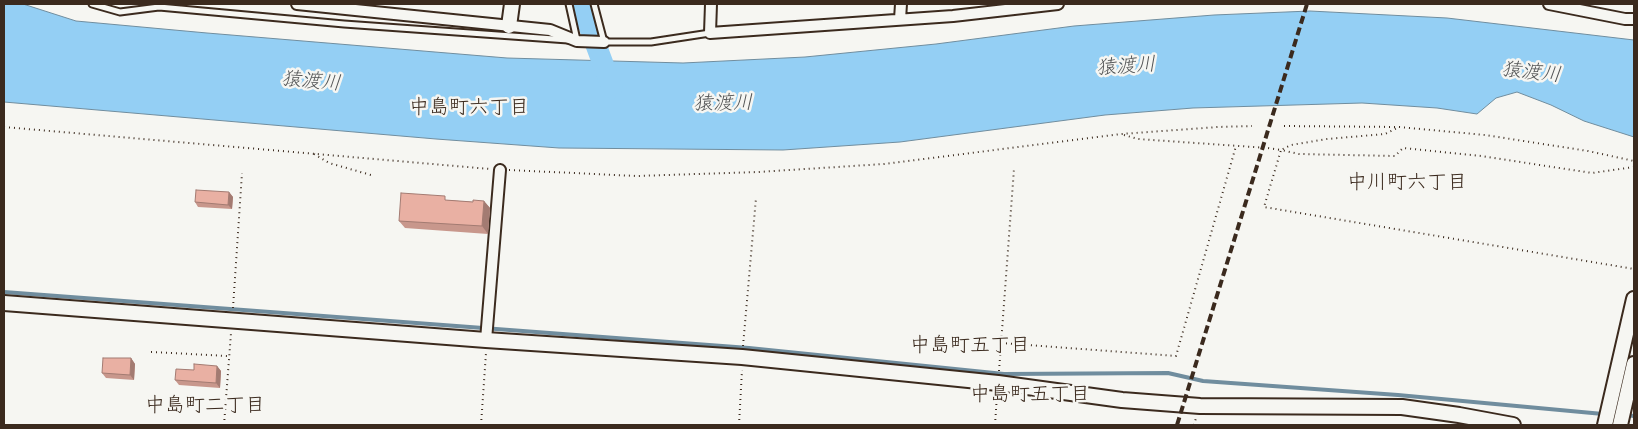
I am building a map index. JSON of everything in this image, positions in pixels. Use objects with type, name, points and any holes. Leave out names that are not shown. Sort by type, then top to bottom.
[{"type":"street","points":[[297,4],[336,6],[550,30],[577,41],[604,42]]},
{"type":"street","points":[[509,26],[512,4]]},
{"type":"street","points":[[711,4],[710,33],[953,16],[1058,4]]},
{"type":"street","points":[[900,4],[900,19]]},
{"type":"street","points":[[1549,4],[1625,19],[1634,19]]},
{"type":"street","points":[[487,338],[500,170]]},
{"type":"street","points":[[1620,425],[1618,399],[1634,299]]},
{"type":"street","points":[[4,304],[742,357],[998,383],[1122,400],[1200,406],[1402,407],[1513,425]]},
{"type":"street","points":[[1605,424],[1634,364]]},
{"type":"lane","points":[[92,4],[120,12],[159,7],[577,41],[569,4]]},
{"type":"lane","points":[[594,4],[604,42],[651,42],[710,33]]},
{"type":"path","points":[[4,127],[500,170],[637,176],[758,172],[884,164],[1121,134],[1218,126],[1252,126]]},
{"type":"path","points":[[1284,126],[1399,127],[1485,135],[1588,150],[1634,161]]},
{"type":"path","points":[[1399,127],[1385,134],[1327,139],[1291,145],[1281,150],[1264,207],[1634,268]]},
{"type":"path","points":[[1121,134],[1138,139],[1268,148],[1299,154],[1395,156],[1404,148],[1481,156],[1592,173],[1634,167]]},
{"type":"path","points":[[1001,343],[1176,356],[1236,146]]},
{"type":"path","points":[[312,153],[328,163],[371,175]]},
{"type":"path","points":[[1000,365],[1014,169]]},
{"type":"path","points":[[234,301],[242,173]]},
{"type":"path","points":[[744,340],[756,198]]},
{"type":"path","points":[[224,425],[232,320]]},
{"type":"path","points":[[481,425],[487,338]]},
{"type":"path","points":[[151,352],[229,356]]},
{"type":"path","points":[[739,425],[742,357]]},
{"type":"path","points":[[995,425],[998,383]]},
{"type":"water","points":[[4,4],[23,4],[76,21],[207,33],[507,58],[683,63],[805,57],[936,44],[1074,26],[1214,15],[1310,11],[1447,18],[1634,40],[1634,137],[1584,121],[1551,105],[1517,92],[1496,98],[1477,114],[1437,108],[1362,103],[1193,108],[1105,115],[900,142],[783,150],[559,148],[436,139],[4,102]]},
{"type":"building","points":[[196,190],[229,192],[228,205],[195,202]]},
{"type":"building","points":[[401,193],[445,196],[445,200],[484,201],[482,226],[399,221]]},
{"type":"building","points":[[103,358],[131,358],[130,375],[102,373]]},
{"type":"building","points":[[194,364],[217,366],[216,383],[175,380],[176,369],[194,370]]},
{"type":"waterway","name":"猿渡川","points":[[584,4],[586,18],[612,88]]},
{"type":"waterway","points":[[4,292],[749,348],[1004,374],[1168,373],[1203,381],[1398,395],[1603,414]]},
{"type":"waterway","points":[[1625,415],[1634,416]]},
{"type":"railway","points":[[1177,425],[1307,4]]},
{"type":"district","name":"中島町六丁目","points":[[469,108]]},
{"type":"district","name":"中川町六丁目","points":[[1407,183]]},
{"type":"district","name":"中島町五丁目","points":[[970,346]]},
{"type":"district","name":"中島町五丁目","points":[[1030,395]]},
{"type":"district","name":"中島町二丁目","points":[[205,406]]}]
